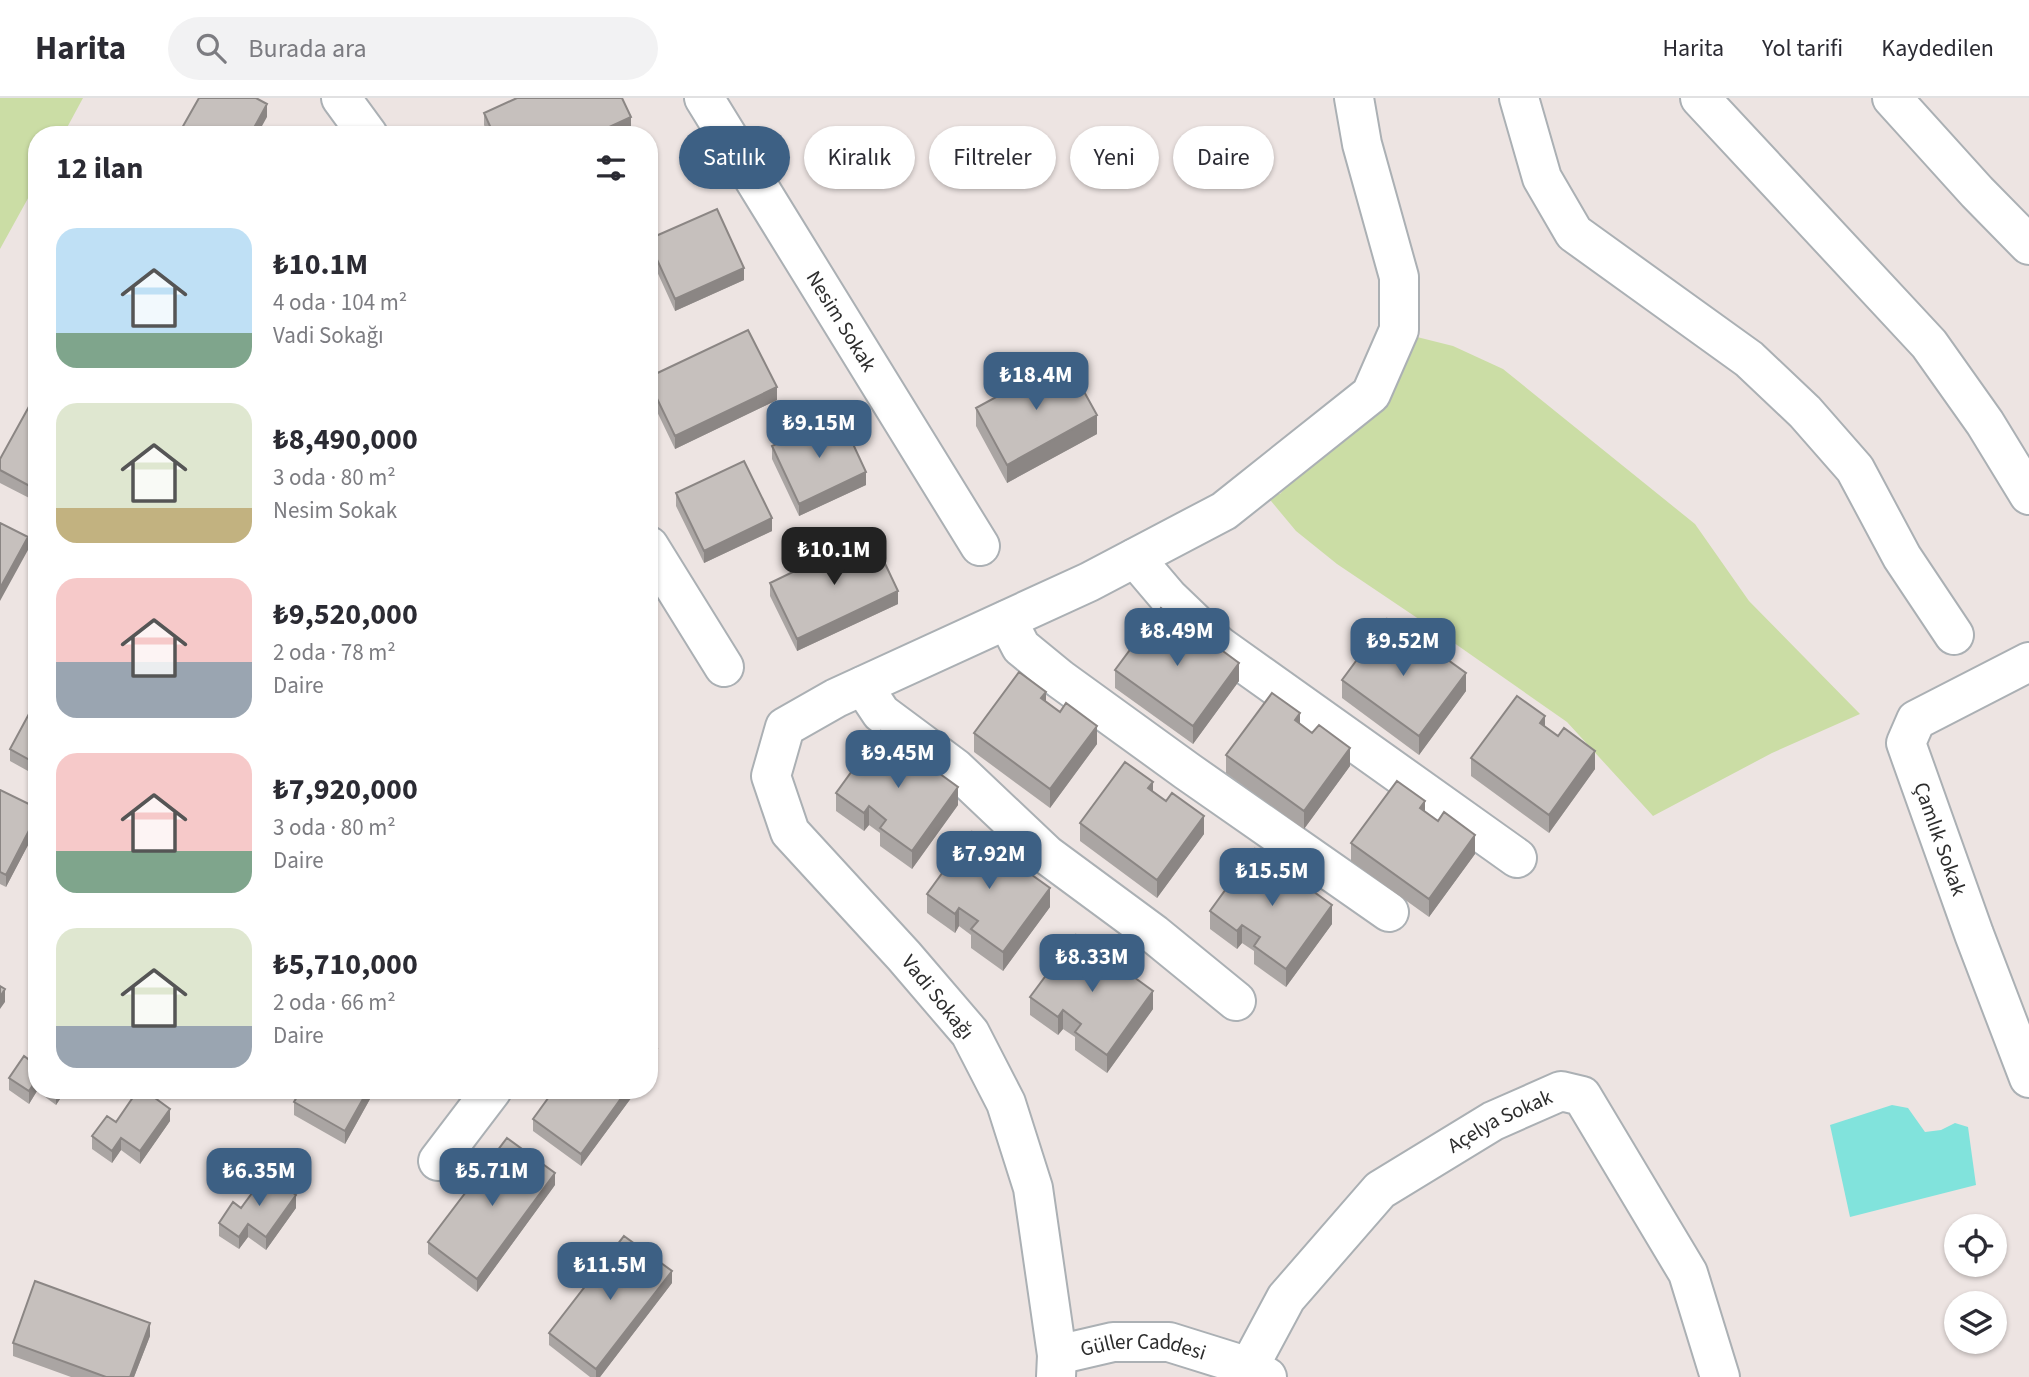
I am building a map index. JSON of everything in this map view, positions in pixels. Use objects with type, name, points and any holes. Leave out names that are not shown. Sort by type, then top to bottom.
[{"type":"street","points":[[341,98],[362,126]]},
{"type":"street","name":"Nesim Sokak","points":[[704,98],[980,546]]},
{"type":"street","points":[[1236,1001],[1154,934],[1047,855],[955,768],[881,713],[863,686],[1135,558],[1224,511],[1371,394],[1399,330],[1399,277],[1362,144],[1354,98]]},
{"type":"street","points":[[1519,98],[1542,178],[1574,233],[1749,359],[1805,412],[1855,468],[1902,557],[1954,635]]},
{"type":"street","points":[[1700,98],[1929,344],[1984,423],[2029,495]]},
{"type":"street","points":[[1892,98],[2029,245]]},
{"type":"street","points":[[1135,558],[1169,598],[1218,645],[1517,858]]},
{"type":"street","points":[[658,561],[724,667]]},
{"type":"street","points":[[1007,620],[1021,647],[1060,679],[1390,912]]},
{"type":"street","name":"Çamlık Sokak","points":[[2029,662],[1916,720],[1906,743],[2029,1078]]},
{"type":"street","name":"Vadi Sokağı","points":[[863,686],[785,727],[771,776],[790,832],[904,956],[970,1033],[1006,1103],[1033,1188],[1057,1366]]},
{"type":"street","name":"Açelya Sokak","points":[[1258,1372],[1286,1298],[1380,1190],[1493,1121],[1561,1091],[1582,1096],[1688,1273],[1720,1377]]},
{"type":"street","points":[[438,1161],[485,1099]]},
{"type":"street","name":"Güller Caddesi","points":[[1057,1366],[1113,1342],[1169,1342],[1258,1372]]},
{"type":"green space","points":[[0,98],[83,98],[68,126],[28,126],[28,198],[0,249]]},
{"type":"green space","points":[[1413,336],[1453,346],[1503,369],[1695,524],[1749,601],[1860,714],[1772,753],[1653,816],[1567,722],[1337,564],[1296,531],[1266,495],[1280,494]]},
{"type":"water","points":[[1892,1105],[1908,1108],[1925,1132],[1941,1130],[1955,1123],[1968,1127],[1976,1185],[1850,1217],[1830,1125]]},
{"type":"building","points":[[199,98],[256,98],[267,104],[255,126],[183,126]]},
{"type":"building","points":[[517,98],[622,98],[631,117],[612,126],[490,126],[484,113]]},
{"type":"building","points":[[717,209],[744,268],[675,299],[658,262],[658,235]]},
{"type":"building","points":[[748,330],[777,387],[675,436],[658,401],[658,373]]},
{"type":"building","points":[[1066,359],[1097,415],[1007,465],[976,408]]},
{"type":"building","points":[[28,408],[28,485],[0,470],[0,459]]},
{"type":"building","points":[[840,416],[866,472],[799,504],[772,446]]},
{"type":"building","points":[[744,461],[772,518],[704,551],[676,493]]},
{"type":"building","points":[[0,523],[28,537],[0,588]]},
{"type":"building","points":[[871,534],[898,591],[797,639],[770,583]]},
{"type":"building","points":[[1161,608],[1189,628],[1184,635],[1201,648],[1208,640],[1239,663],[1193,726],[1115,670]]},
{"type":"building","points":[[1387,619],[1415,639],[1410,645],[1428,658],[1434,650],[1466,673],[1419,736],[1342,680]]},
{"type":"building","points":[[1019,672],[1046,692],[1041,698],[1060,712],[1066,703],[1097,726],[1050,789],[974,733]]},
{"type":"building","points":[[1272,693],[1300,713],[1295,720],[1312,733],[1319,725],[1350,748],[1304,811],[1226,755]]},
{"type":"building","points":[[1517,696],[1545,716],[1540,723],[1558,736],[1564,728],[1595,751],[1549,815],[1471,758]]},
{"type":"building","points":[[28,716],[28,759],[10,749]]},
{"type":"building","points":[[881,731],[958,787],[912,851],[880,828],[886,820],[869,806],[864,813],[836,793]]},
{"type":"building","points":[[1125,762],[1153,782],[1148,788],[1166,801],[1172,793],[1204,816],[1157,880],[1080,823]]},
{"type":"building","points":[[1397,781],[1425,801],[1420,808],[1438,821],[1444,812],[1475,835],[1429,899],[1351,843]]},
{"type":"building","points":[[0,790],[28,804],[28,832],[6,875],[0,872]]},
{"type":"building","points":[[972,832],[1050,888],[1003,952],[971,929],[978,921],[959,908],[955,914],[927,894]]},
{"type":"building","points":[[1255,849],[1332,905],[1286,969],[1254,946],[1260,937],[1242,925],[1237,931],[1210,911]]},
{"type":"building","points":[[1076,935],[1153,991],[1107,1055],[1075,1032],[1081,1024],[1063,1010],[1058,1017],[1030,997]]},
{"type":"building","points":[[24,1056],[28,1059],[28,1090],[9,1078]]},
{"type":"building","points":[[132,1099],[156,1099],[170,1109],[140,1151],[121,1138],[112,1151],[92,1136],[107,1116],[116,1122]]},
{"type":"building","points":[[296,1099],[363,1099],[345,1131],[294,1102]]},
{"type":"building","points":[[547,1099],[621,1099],[581,1154],[533,1119]]},
{"type":"building","points":[[507,1138],[555,1173],[477,1279],[428,1242]]},
{"type":"building","points":[[266,1174],[296,1195],[266,1237],[248,1224],[239,1237],[219,1223],[233,1202],[241,1208]]},
{"type":"building","points":[[624,1236],[672,1271],[596,1369],[549,1333]]},
{"type":"building","points":[[35,1281],[150,1323],[130,1377],[106,1377],[13,1343]]}]
